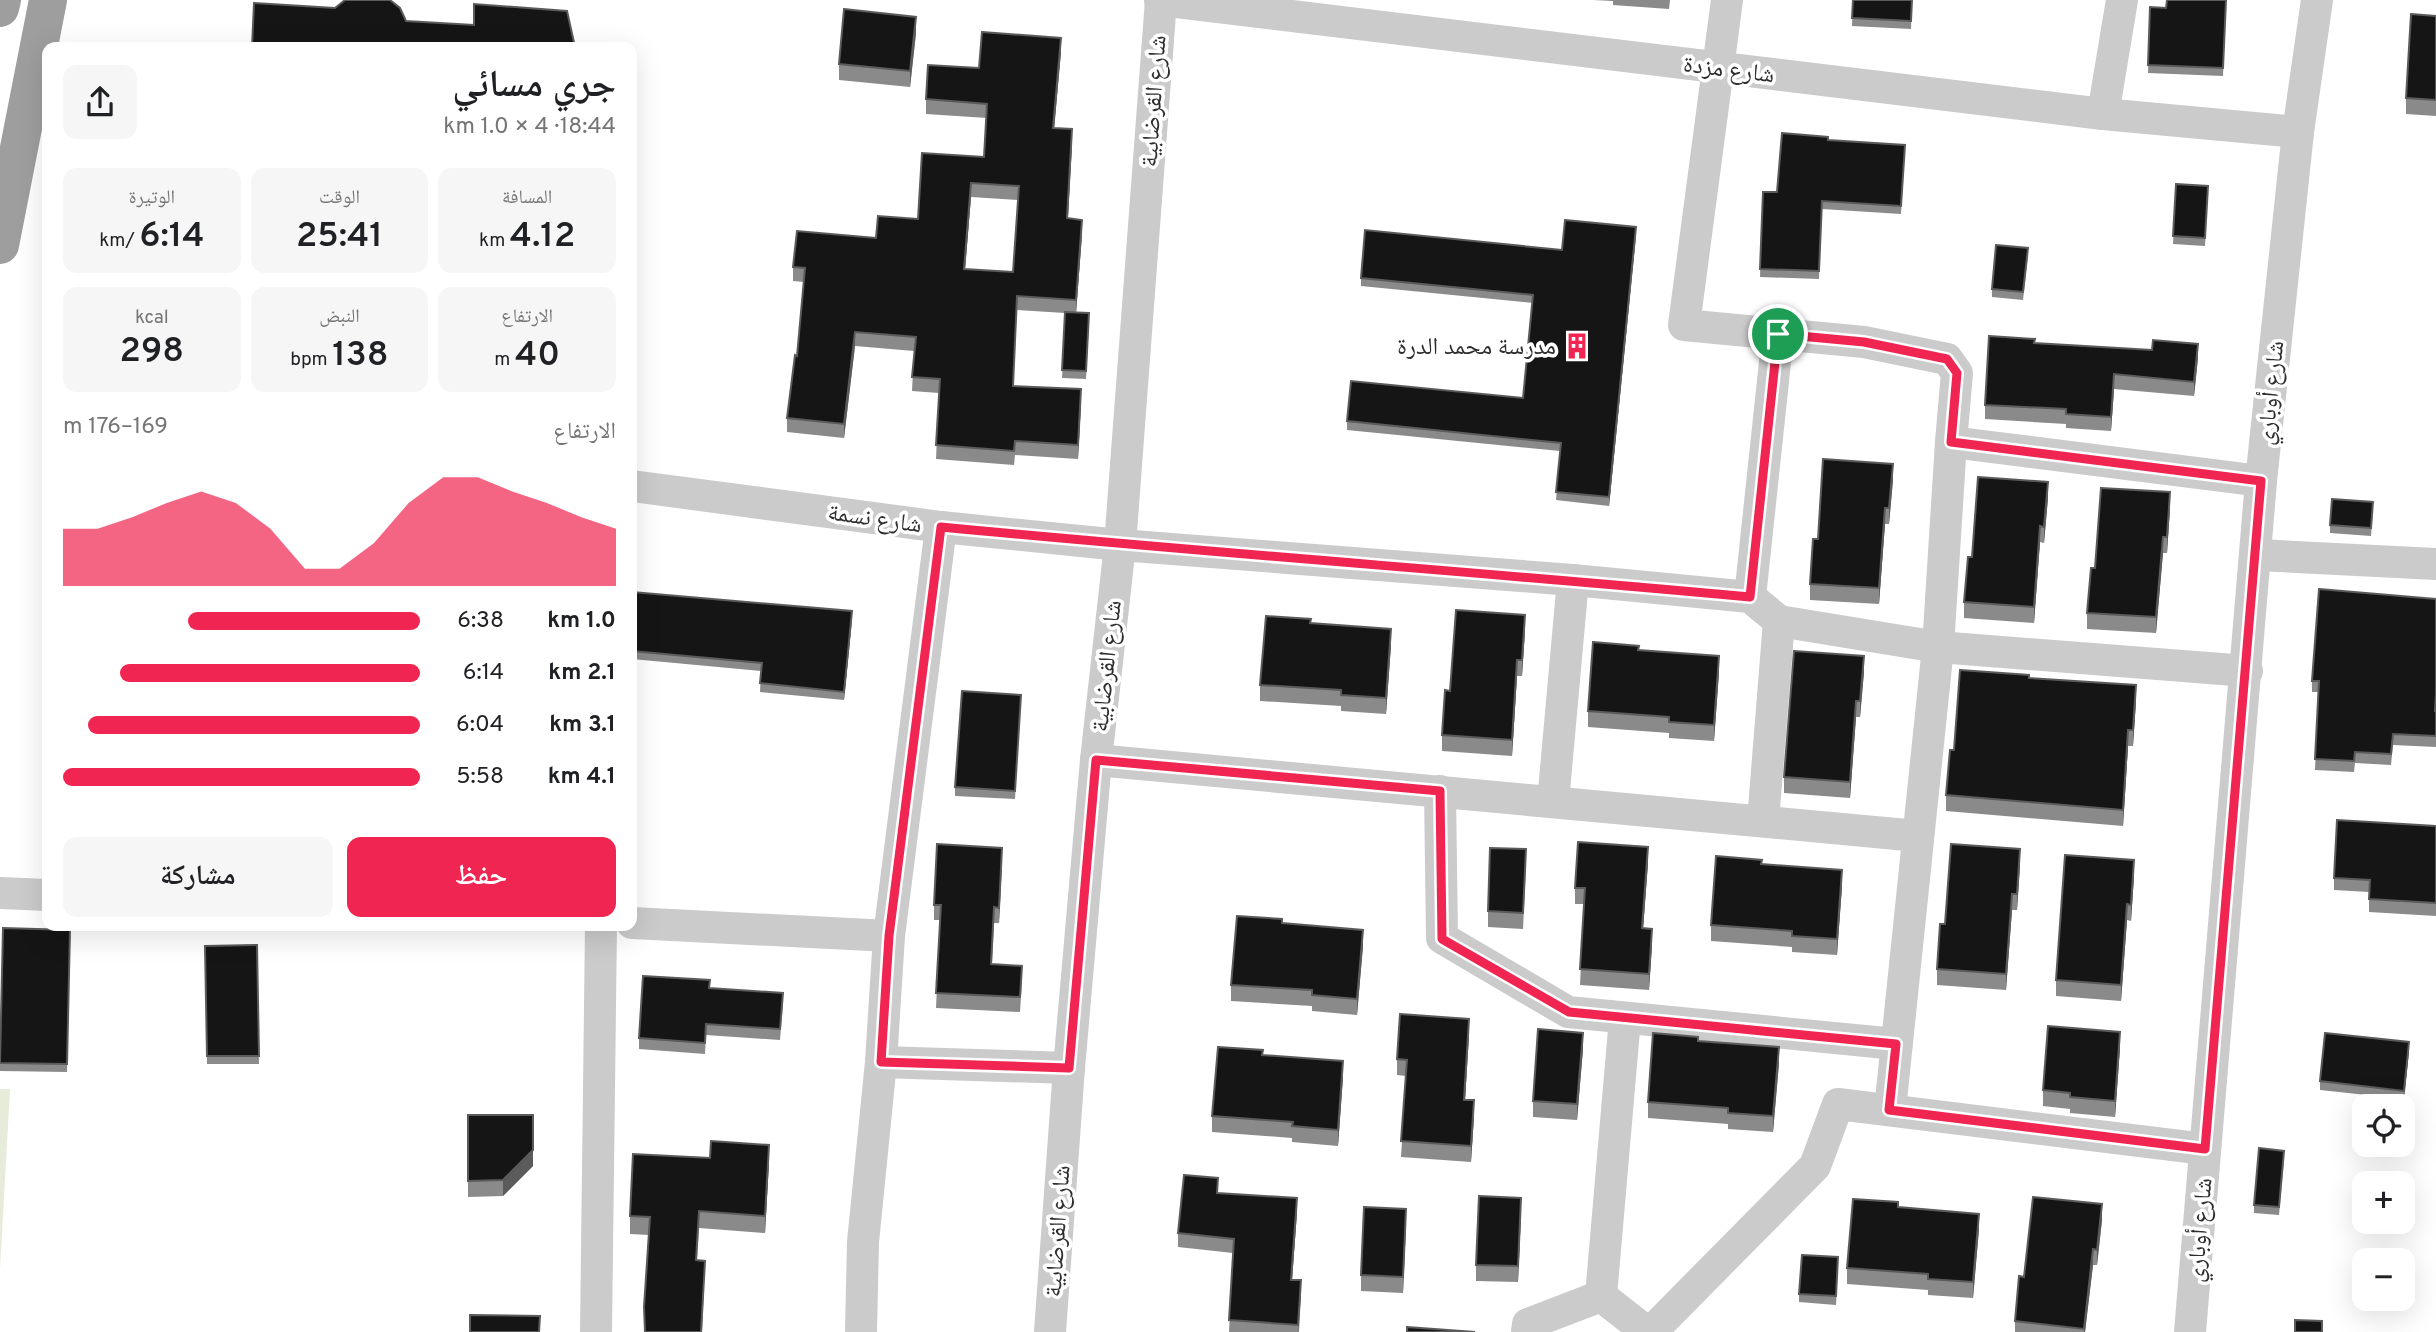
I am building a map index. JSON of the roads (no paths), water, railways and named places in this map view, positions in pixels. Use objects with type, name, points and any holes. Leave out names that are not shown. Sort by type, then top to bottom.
[{"type":"highway","points":[[0,8],[2,0]]},
{"type":"highway","points":[[0,245],[48,0]]},
{"type":"street","name":"شارع مزدة","points":[[1160,0],[1360,12],[1717,67],[2103,114],[2298,132]]},
{"type":"street","name":"شارع القرضابية","points":[[1050,1332],[1069,1068],[1096,760],[1120,545],[1160,0]]},
{"type":"street","points":[[1727,0],[1684,325],[1864,342],[1947,359],[1957,373],[1938,647],[1889,1110]]},
{"type":"street","points":[[2103,114],[2122,0]]},
{"type":"street","name":"شارع أوباري","points":[[2190,1332],[2261,481],[2298,132],[2317,0]]},
{"type":"street","points":[[1778,334],[1750,597],[1779,621],[1938,647],[2246,671]]},
{"type":"street","points":[[1951,442],[2261,481]]},
{"type":"street","name":"شارع نسمة","points":[[637,487],[941,527],[1120,545],[1573,580],[1750,597]]},
{"type":"street","points":[[861,1332],[863,1242],[881,1062],[889,936],[941,527]]},
{"type":"street","points":[[2256,555],[2436,564]]},
{"type":"street","points":[[1553,802],[1573,580]]},
{"type":"street","points":[[1763,821],[1779,621]]},
{"type":"street","points":[[1096,760],[1918,836]]},
{"type":"street","points":[[1440,791],[1442,939],[1569,1012],[1896,1044]]},
{"type":"street","points":[[0,892],[42,895]]},
{"type":"street","points":[[637,923],[889,936]]},
{"type":"street","points":[[596,1332],[601,931]]},
{"type":"street","points":[[1601,1296],[1625,1018]]},
{"type":"street","points":[[881,1062],[1069,1068]]},
{"type":"street","points":[[1601,1296],[1649,1332],[1815,1166],[1838,1104],[2205,1149]]},
{"type":"street","points":[[1527,1332],[1528,1324],[1601,1296]]},
{"type":"place","name":"مدرسة محمد الدرة","points":[[1577,346]]}]
